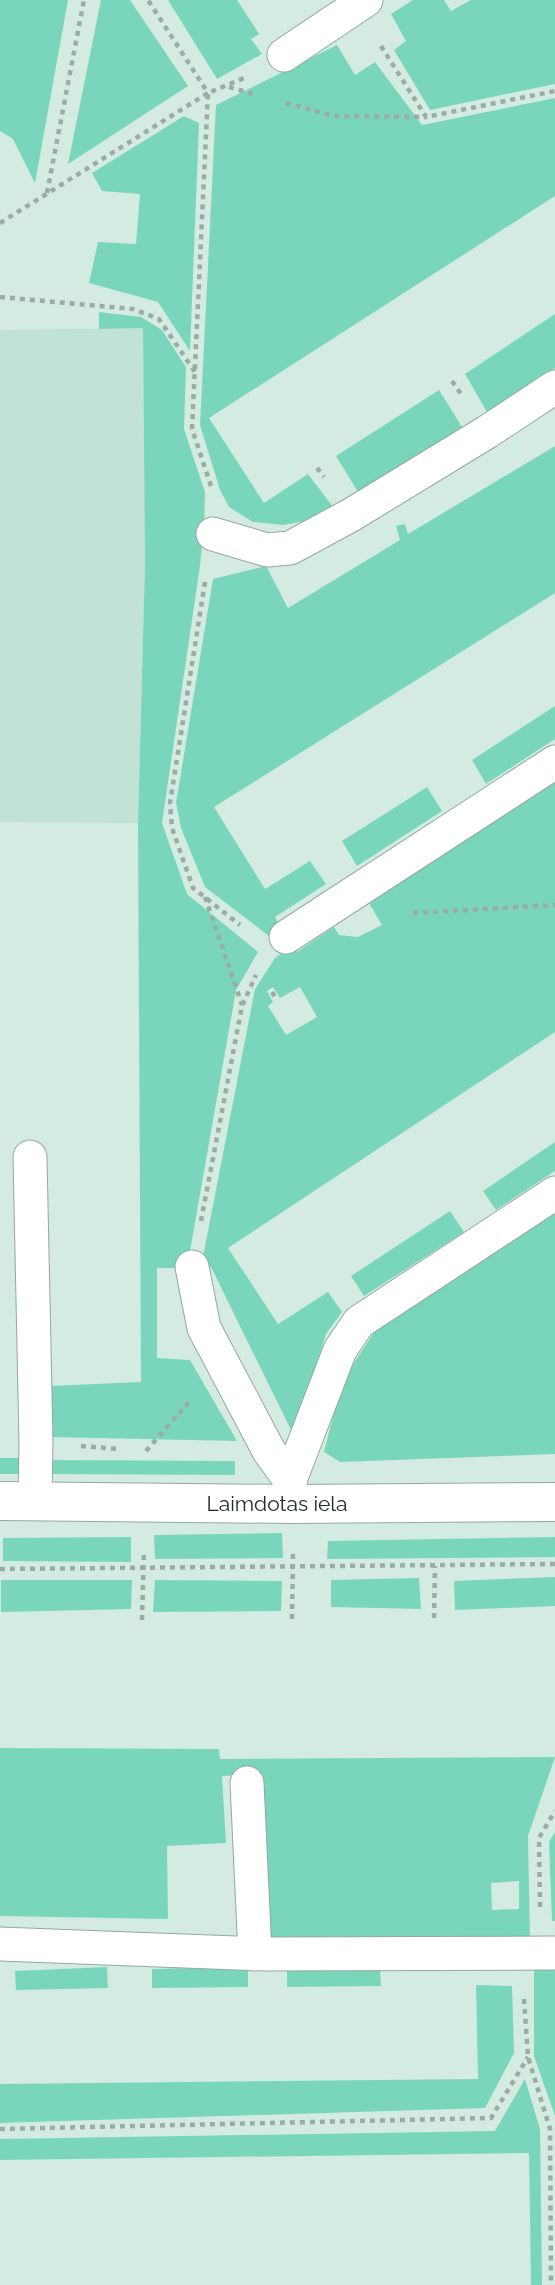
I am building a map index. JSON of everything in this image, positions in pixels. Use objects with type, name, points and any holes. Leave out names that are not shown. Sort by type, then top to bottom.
[{"type":"street","name":"Laimdotas iela","points":[[18,1501],[143,1501],[291,1492],[555,1502]]},
{"type":"lane","points":[[284,55],[362,3]]},
{"type":"lane","points":[[213,534],[267,550],[289,548],[385,494],[555,387]]},
{"type":"lane","points":[[286,937],[555,762]]},
{"type":"lane","points":[[18,1501],[36,1443],[30,1157]]},
{"type":"lane","points":[[291,1492],[340,1350],[359,1322],[555,1193]]},
{"type":"lane","points":[[192,1267],[204,1328],[291,1492]]},
{"type":"lane","points":[[247,1783],[254,1954]]},
{"type":"lane","points":[[0,1944],[254,1954],[539,1953]]},
{"type":"path","points":[[47,194],[84,0]]},
{"type":"path","points":[[0,223],[208,93],[148,0]]},
{"type":"path","points":[[362,3],[426,117]]},
{"type":"path","points":[[228,86],[259,96]]},
{"type":"path","points":[[284,102],[333,116],[426,117],[555,91]]},
{"type":"path","points":[[0,297],[133,309],[159,319],[195,373]]},
{"type":"path","points":[[205,897],[242,1006]]},
{"type":"path","points":[[404,913],[555,905]]},
{"type":"path","points":[[192,1267],[242,1006],[262,962],[271,949],[286,937]]},
{"type":"path","points":[[272,992],[277,1000]]},
{"type":"path","points":[[146,1451],[224,1367]]},
{"type":"path","points":[[291,1492],[294,1567],[292,1619]]},
{"type":"path","points":[[142,1620],[143,1501]]},
{"type":"path","points":[[0,1569],[555,1563]]},
{"type":"path","points":[[433,1618],[435,1566]]},
{"type":"path","points":[[551,2285],[550,2129],[528,2057],[539,1953],[539,1838],[555,1811]]},
{"type":"path","points":[[0,2129],[491,2118],[528,2057]]},
{"type":"shaded area","points":[[143,328],[145,564],[138,823],[0,822],[0,330]]},
{"type":"green space","points":[[0,0],[68,0],[35,183],[13,139],[0,131]]},
{"type":"green space","points":[[101,0],[130,0],[188,86],[68,164]]},
{"type":"green space","points":[[168,0],[237,0],[259,34],[251,39],[262,54],[217,79]]},
{"type":"green space","points":[[413,0],[444,0],[451,11],[471,0],[555,0],[555,84],[430,110],[394,50],[406,41],[391,14]]},
{"type":"green space","points":[[337,45],[355,75],[375,62],[422,125],[555,98],[555,196],[209,418],[264,503],[308,474],[333,507],[310,520],[283,525],[253,522],[229,507],[220,490],[200,425],[216,105]]},
{"type":"green space","points":[[184,116],[199,123],[190,351],[158,302],[89,283],[98,242],[136,244],[140,194],[102,191],[92,173]]},
{"type":"green space","points":[[99,312],[141,317],[162,330],[186,367],[184,429],[205,492],[200,566],[162,823],[187,894],[258,952],[236,990],[187,1268],[157,1268],[157,1358],[190,1360],[237,1441],[50,1437],[50,1386],[141,1382],[138,823],[145,564],[143,328],[99,329]]},
{"type":"green space","points":[[555,314],[555,368],[487,412],[465,374]]},
{"type":"green space","points":[[439,390],[462,427],[358,492],[336,456]]},
{"type":"green space","points":[[555,446],[555,593],[214,807],[265,889],[310,861],[326,884],[275,917],[281,928],[269,936],[205,887],[181,828],[176,803],[213,579],[266,566],[288,608],[400,540],[396,526],[405,524],[408,534]]},
{"type":"green space","points":[[555,706],[555,739],[486,784],[472,760]]},
{"type":"green space","points":[[555,781],[555,1032],[228,1248],[278,1324],[328,1292],[342,1312],[326,1334],[294,1436],[211,1267],[201,1267],[255,989],[275,958],[292,946],[297,952],[334,927],[339,935],[358,937],[382,925],[369,903]],"holes":[[[273,987],[280,998],[300,987],[317,1017],[286,1035],[268,1006],[273,1002],[267,991]]]},
{"type":"green space","points":[[427,787],[442,811],[357,866],[342,841]]},
{"type":"green space","points":[[555,1142],[555,1171],[496,1210],[483,1191]]},
{"type":"green space","points":[[450,1211],[464,1232],[364,1296],[351,1276]]},
{"type":"green space","points":[[555,1213],[555,1454],[340,1462],[324,1452],[342,1381],[377,1328]]},
{"type":"green space","points":[[0,1458],[21,1458],[23,1474],[0,1474]]},
{"type":"green space","points":[[50,1460],[235,1461],[235,1475],[51,1474]]},
{"type":"green space","points":[[282,1533],[283,1558],[155,1559],[154,1535]]},
{"type":"green space","points":[[131,1537],[131,1562],[3,1561],[3,1538]]},
{"type":"green space","points":[[555,1537],[555,1557],[327,1559],[328,1541]]},
{"type":"green space","points":[[555,1577],[555,1606],[455,1610],[454,1581]]},
{"type":"green space","points":[[419,1578],[421,1609],[331,1607],[331,1580]]},
{"type":"green space","points":[[1,1580],[132,1580],[131,1609],[1,1612]]},
{"type":"green space","points":[[155,1580],[282,1581],[281,1611],[153,1612]]},
{"type":"green space","points":[[0,1748],[219,1749],[220,1759],[555,1757],[528,1836],[530,1941],[280,1940],[271,1937],[267,1927],[263,1774],[222,1776],[226,1843],[167,1846],[168,1919],[0,1916]],"holes":[[[519,1881],[519,1909],[492,1910],[491,1883]]]},
{"type":"green space","points":[[555,1832],[555,1921],[552,1921],[549,1842]]},
{"type":"green space","points":[[534,1965],[555,1965],[555,2116],[534,2056]]},
{"type":"green space","points":[[107,1967],[108,1988],[16,1990],[15,1971]]},
{"type":"green space","points":[[248,1967],[248,1987],[152,1988],[152,1969]]},
{"type":"green space","points":[[287,1969],[380,1969],[381,1986],[287,1987]]},
{"type":"green space","points":[[476,1985],[512,1986],[514,2053],[485,2108],[0,2123],[0,2084],[478,2079]]},
{"type":"green space","points":[[525,2079],[540,2129],[542,2285],[531,2285],[529,2153],[0,2160],[0,2139],[495,2131]]}]
